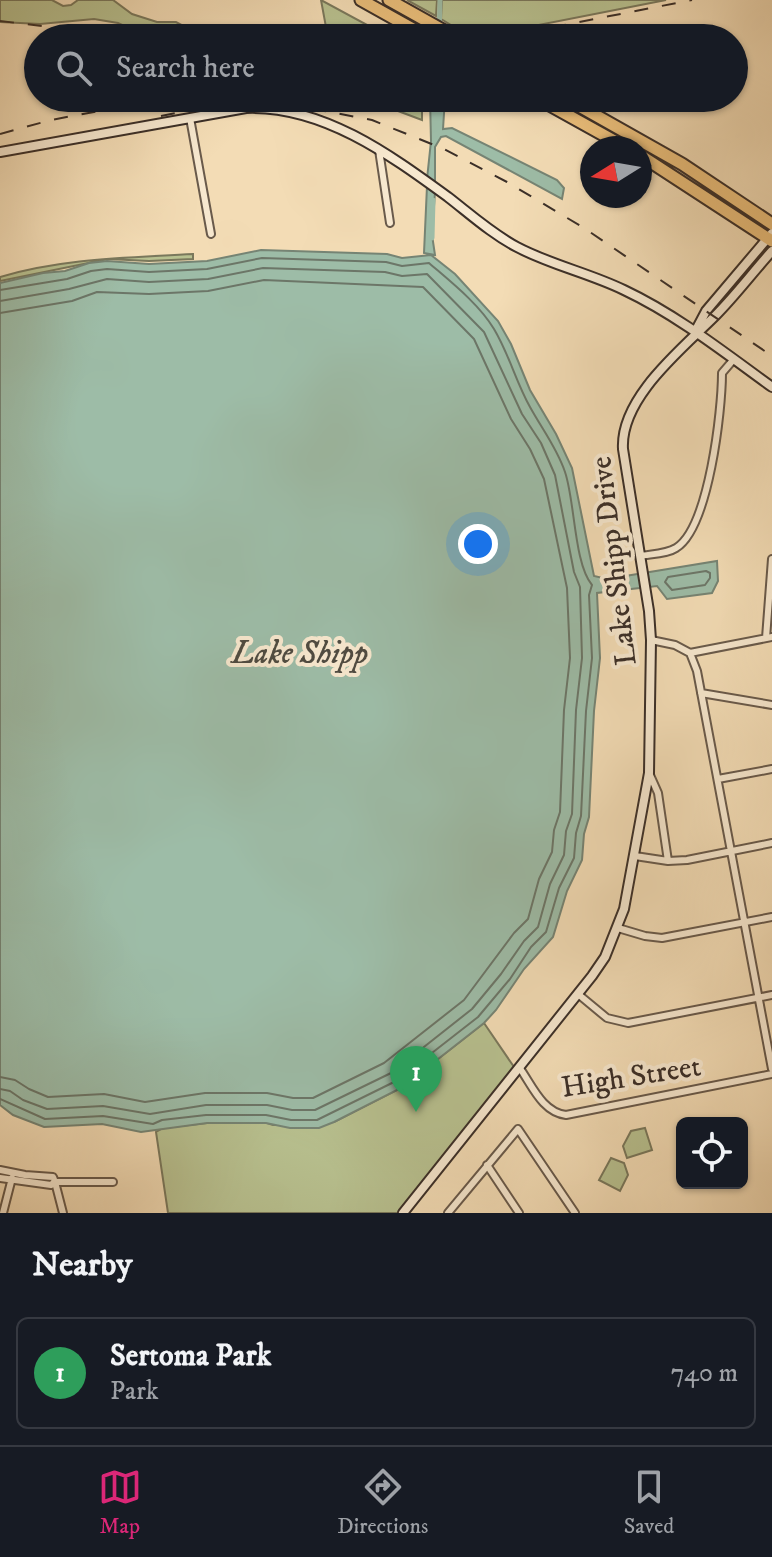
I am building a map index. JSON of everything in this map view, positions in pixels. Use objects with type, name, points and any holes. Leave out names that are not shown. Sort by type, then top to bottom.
[{"type":"highway","points":[[361,0],[404,24]]},
{"type":"highway","points":[[389,0],[432,24]]},
{"type":"highway","points":[[562,112],[605,136]]},
{"type":"highway","points":[[590,112],[682,164],[772,224]]},
{"type":"highway","points":[[652,163],[770,237]]},
{"type":"street","points":[[0,152],[224,112]]},
{"type":"street","points":[[290,112],[318,120],[379,150],[517,247],[623,289],[695,332],[772,387]]},
{"type":"street","points":[[190,118],[211,234]]},
{"type":"street","points":[[379,150],[390,223]]},
{"type":"street","points":[[695,332],[706,311],[770,237]]},
{"type":"street","points":[[695,332],[714,316],[772,251]]},
{"type":"street","name":"Lake Shipp Drive","points":[[403,1213],[578,994],[605,957],[618,928],[635,856],[649,773],[651,640],[647,595],[623,449],[624,425],[640,397],[695,332]]},
{"type":"street","points":[[641,559],[673,550],[689,534],[711,469],[722,404],[722,373],[734,359]]},
{"type":"street","points":[[651,640],[675,645],[690,653],[769,638],[772,559]]},
{"type":"street","points":[[690,653],[697,671],[772,1072]]},
{"type":"street","points":[[701,693],[772,705]]},
{"type":"street","points":[[718,779],[772,769]]},
{"type":"street","points":[[649,773],[658,793],[668,861]]},
{"type":"street","points":[[635,856],[668,861],[687,860],[772,843]]},
{"type":"street","points":[[618,928],[662,938],[772,917]]},
{"type":"street","points":[[578,994],[607,1018],[628,1023],[772,995]]},
{"type":"street","name":"High Street","points":[[519,1067],[547,1108],[566,1115],[772,1072]]},
{"type":"street","points":[[448,1213],[518,1129],[575,1213]]},
{"type":"street","points":[[487,1165],[519,1213]]},
{"type":"street","points":[[0,1170],[13,1177]]},
{"type":"street","points":[[3,1213],[13,1177]]},
{"type":"street","points":[[0,1178],[53,1177],[63,1213]]},
{"type":"street","points":[[55,1182],[113,1182]]},
{"type":"street","points":[[456,1203],[462,1213]]},
{"type":"shaded area","points":[[0,0],[52,0],[63,6],[78,0],[113,0],[132,14],[157,22],[180,24],[120,24],[94,19],[40,24],[0,22]]},
{"type":"shaded area","points":[[321,0],[365,24],[325,24]]},
{"type":"shaded area","points":[[407,0],[437,0],[436,16]]},
{"type":"shaded area","points":[[442,0],[666,0],[544,24],[449,24],[441,19]]},
{"type":"shaded area","points":[[401,112],[422,112],[422,120]]},
{"type":"shaded area","points":[[193,254],[193,259],[108,259],[120,258]]},
{"type":"shaded area","points":[[108,259],[0,281],[0,277],[72,262]]},
{"type":"shaded area","points":[[484,1023],[514,1067],[398,1213],[168,1213],[156,1132],[163,1128],[207,1123],[273,1125],[334,1122],[401,1088]]},
{"type":"shaded area","points":[[645,1128],[652,1150],[627,1158],[623,1146],[631,1131]]},
{"type":"shaded area","points":[[611,1158],[624,1163],[628,1175],[620,1191],[599,1180]]},
{"type":"water","points":[[430,112],[444,112],[443,129],[452,128],[557,180],[564,188],[562,199],[446,136],[441,137],[435,147],[435,185],[427,179]]},
{"type":"water","points":[[427,186],[435,192],[432,235],[435,255],[424,253]]},
{"type":"water","name":"Lake Shipp","points":[[261,250],[387,254],[402,258],[431,255],[455,274],[498,321],[511,344],[530,390],[572,468],[594,576],[607,579],[717,561],[718,581],[712,593],[667,599],[657,586],[597,593],[600,658],[589,817],[582,860],[567,891],[553,937],[524,969],[484,1023],[401,1088],[319,1128],[290,1128],[266,1123],[207,1123],[141,1132],[102,1124],[44,1127],[13,1115],[0,1105],[0,283],[65,271],[89,263],[207,261]]},
{"type":"waterway","points":[[439,24],[440,0]]},
{"type":"waterway","points":[[432,238],[433,200]]},
{"type":"railway","points":[[569,24],[692,0]]},
{"type":"railway","points":[[0,21],[26,24]]},
{"type":"railway","points":[[0,134],[94,112]]},
{"type":"railway","points":[[161,116],[181,112]]},
{"type":"railway","points":[[330,112],[372,120],[444,149],[507,182],[584,228],[772,356]]},
{"type":"place","name":"Sertoma Park","points":[[416,1112]]}]
